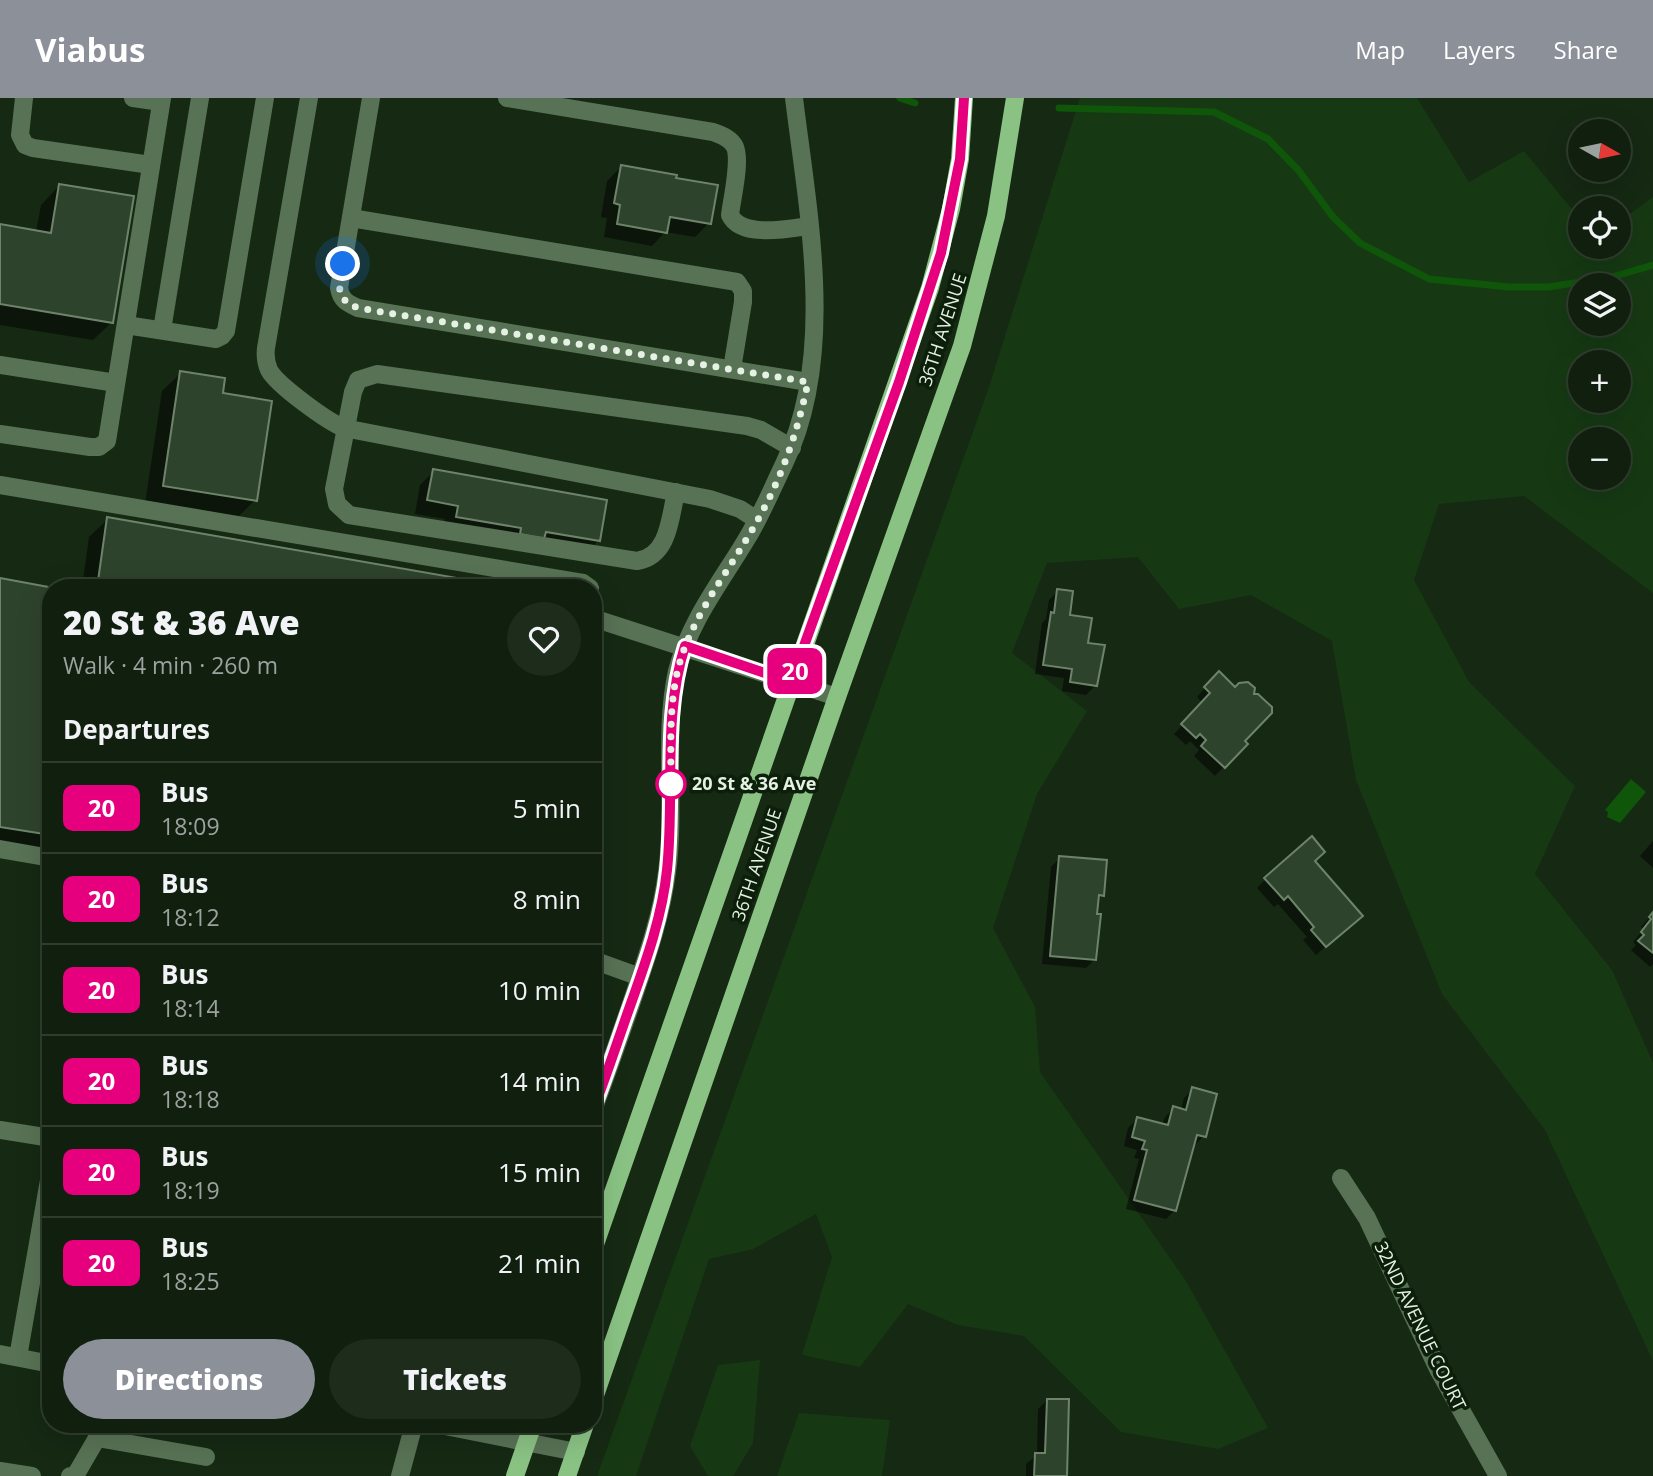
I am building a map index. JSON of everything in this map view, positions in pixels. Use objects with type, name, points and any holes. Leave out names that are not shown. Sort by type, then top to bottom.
[{"type":"main road","points":[[949,98],[960,159]]},
{"type":"main road","name":"36TH AVENUE","points":[[602,1224],[930,288],[951,209],[960,159],[964,98]]},
{"type":"main road","name":"36TH AVENUE","points":[[602,1375],[962,346],[996,216],[1015,98]]},
{"type":"main road","points":[[515,1476],[530,1433]]},
{"type":"main road","points":[[567,1476],[582,1433]]},
{"type":"street","points":[[24,98],[20,135],[25,145],[151,165]]},
{"type":"street","points":[[0,434],[99,447],[107,441],[161,100],[133,98]]},
{"type":"street","points":[[162,330],[200,98]]},
{"type":"street","points":[[126,325],[216,339],[222,337],[226,331],[265,98]]},
{"type":"street","points":[[309,98],[265,358],[274,378],[333,423],[344,428],[710,499],[740,509],[757,520]]},
{"type":"street","points":[[371,98],[339,288],[341,297],[347,303],[358,308],[808,382]]},
{"type":"street","points":[[507,98],[713,132],[727,138],[735,146],[737,159],[730,215],[733,222],[741,227],[763,230],[808,226]]},
{"type":"street","points":[[602,1085],[657,923],[667,873],[671,828],[672,700],[685,646],[706,602],[757,520],[792,448],[808,382],[815,343],[816,298],[794,98]]},
{"type":"street","points":[[351,218],[737,282],[743,291],[743,302],[732,369]]},
{"type":"street","points":[[0,365],[116,383]]},
{"type":"street","points":[[676,492],[667,535],[658,551],[637,561],[349,515],[337,505],[334,489],[344,428],[358,380],[377,374],[747,426],[761,430],[792,448]]},
{"type":"street","points":[[0,485],[559,579]]},
{"type":"street","points":[[602,621],[837,697]]},
{"type":"street","points":[[0,849],[42,856]]},
{"type":"street","points":[[602,963],[640,977]]},
{"type":"street","points":[[0,1130],[42,1137]]},
{"type":"street","name":"32ND AVENUE COURT","points":[[1341,1178],[1367,1218],[1438,1369],[1498,1476]]},
{"type":"street","points":[[18,1357],[42,1277]]},
{"type":"street","points":[[0,1354],[42,1362]]},
{"type":"street","points":[[70,1476],[75,1476],[98,1433]]},
{"type":"street","points":[[107,1433],[206,1457]]},
{"type":"street","points":[[400,1476],[412,1433]]},
{"type":"street","points":[[530,1433],[576,1452]]},
{"type":"street","points":[[0,1471],[32,1476]]},
{"type":"shaded area","points":[[1080,98],[1417,98],[1469,182],[1524,151],[1568,204],[1568,259],[1631,259],[1631,213],[1653,197],[1653,593],[1524,496],[1439,504],[1414,580],[1469,682],[1575,786],[1535,874],[1612,970],[1653,1063],[1653,1361],[1545,1130],[1442,994],[1356,780],[1332,641],[1251,595],[1179,609],[1138,557],[1047,563],[1012,653],[1087,711],[1037,794],[993,928],[1035,1007],[1040,1072],[1186,1281],[1268,1428],[1218,1449],[1121,1432],[1024,1336],[958,1325],[908,1304],[860,1367],[802,1355],[832,1257],[816,1214],[753,1249],[709,1259],[636,1476],[597,1476],[988,390]]},
{"type":"shaded area","points":[[1631,779],[1646,792],[1620,823],[1607,817],[1608,812],[1605,810]]},
{"type":"shaded area","points":[[760,1360],[753,1443],[733,1476],[708,1476],[690,1446],[718,1365]]},
{"type":"shaded area","points":[[799,1413],[890,1420],[882,1476],[777,1476]]},
{"type":"building","points":[[621,165],[718,185],[711,224],[670,217],[667,233],[617,224],[620,205],[614,203]]},
{"type":"building","points":[[59,184],[134,196],[113,323],[0,304],[0,224],[51,233]]},
{"type":"building","points":[[180,371],[225,378],[223,393],[272,401],[257,501],[163,486]]},
{"type":"building","points":[[433,469],[607,500],[600,541],[546,532],[544,539],[520,534],[521,528],[456,517],[458,506],[427,500]]},
{"type":"building","points":[[107,517],[462,579],[98,579]]},
{"type":"building","points":[[0,578],[42,586],[42,834],[0,827]]},
{"type":"building","points":[[1057,589],[1073,591],[1070,615],[1092,618],[1088,643],[1105,645],[1097,686],[1070,682],[1072,669],[1043,665]]},
{"type":"building","points":[[1219,671],[1235,687],[1239,683],[1248,682],[1255,688],[1254,694],[1258,694],[1272,707],[1272,713],[1245,741],[1248,744],[1225,768],[1201,746],[1206,740],[1200,734],[1196,738],[1181,724],[1210,693],[1204,687]]},
{"type":"building","points":[[1312,836],[1325,852],[1315,861],[1363,916],[1326,947],[1311,930],[1314,927],[1288,896],[1284,900],[1264,878]]},
{"type":"building","points":[[1059,856],[1107,860],[1104,896],[1099,895],[1097,914],[1101,914],[1096,960],[1050,956]]},
{"type":"building","points":[[1653,912],[1653,953],[1638,941],[1644,935],[1641,932]]},
{"type":"building","points":[[1192,1087],[1217,1094],[1206,1137],[1197,1135],[1176,1211],[1134,1200],[1147,1150],[1142,1149],[1145,1141],[1132,1137],[1137,1117],[1168,1125],[1173,1106],[1186,1110]]},
{"type":"building","points":[[1047,1399],[1069,1399],[1067,1476],[1034,1476],[1035,1453],[1045,1453]]},
{"type":"waterway","points":[[900,98],[915,103]]},
{"type":"waterway","points":[[1059,108],[1214,112],[1268,139],[1299,171],[1333,217],[1360,243],[1429,279],[1509,287],[1548,287],[1608,278],[1653,265]]},
{"type":"bus line","name":"20","points":[[602,1088],[657,923],[667,873],[671,828],[672,700],[685,646],[791,682],[899,382],[941,253],[960,159],[964,98]]},
{"type":"place","name":"20 St & 36 Ave","points":[[671,784]]},
{"type":"route","points":[[343,264],[339,288],[341,297],[358,308],[808,382],[792,448],[747,538],[706,602],[685,646],[672,700],[671,784]]}]
